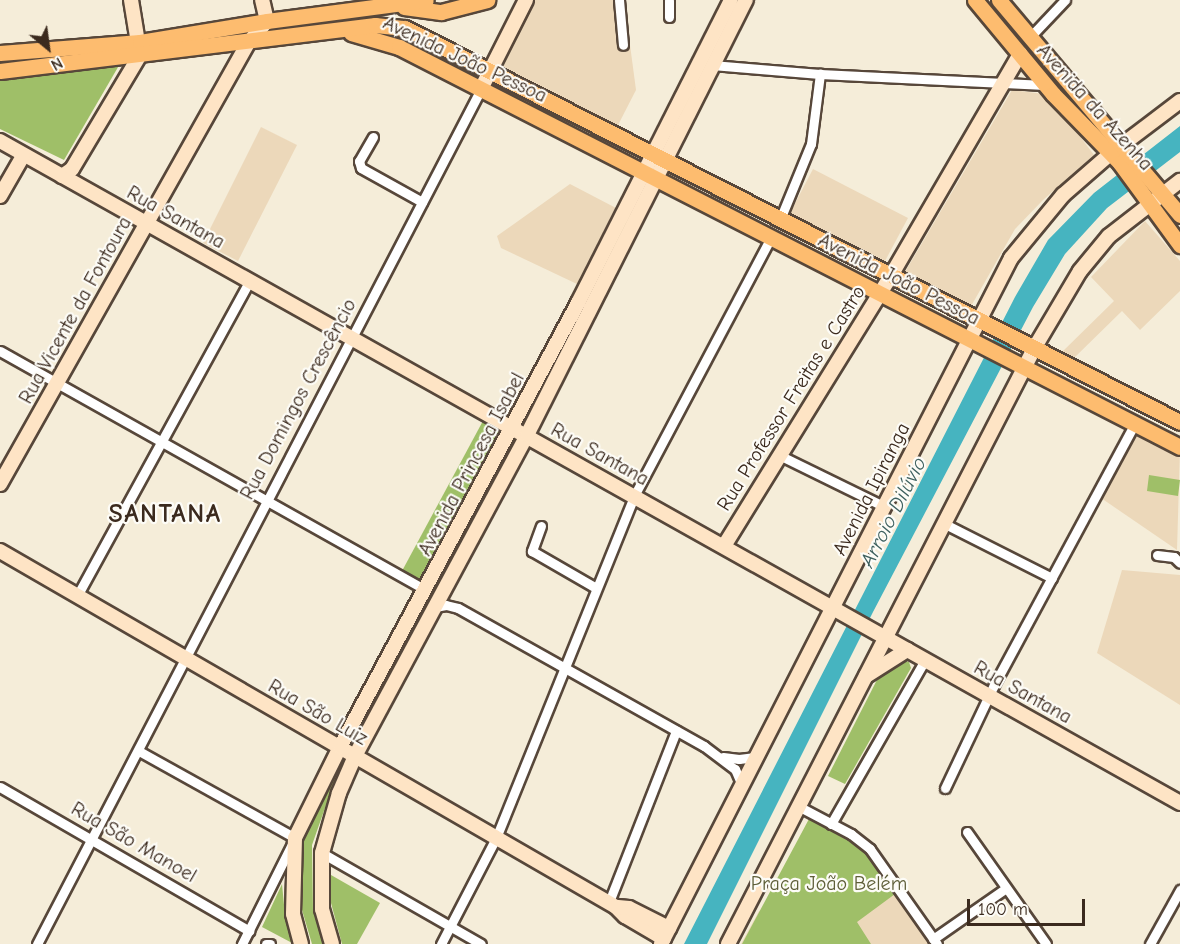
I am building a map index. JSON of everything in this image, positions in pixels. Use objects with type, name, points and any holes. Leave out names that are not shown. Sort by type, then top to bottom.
[{"type":"main road","points":[[69,176],[140,49],[131,0]]},
{"type":"main road","points":[[262,0],[267,21]]},
{"type":"main road","points":[[0,71],[140,49],[267,21],[426,0]]},
{"type":"main road","points":[[418,33],[426,20],[441,12],[487,0]]},
{"type":"main road","name":"Rua Domingos Crescêncio","points":[[481,89],[526,0]]},
{"type":"main road","name":"Avenida Princesa Isabel","points":[[322,853],[339,793],[355,756],[527,435],[661,156],[731,0]]},
{"type":"main road","name":"Avenida Princesa Isabel","points":[[661,156],[746,0]]},
{"type":"main road","name":"Avenida da Azenha","points":[[975,0],[1046,85],[1121,154]]},
{"type":"main road","name":"Avenida da Azenha","points":[[999,0],[1153,194],[1180,245]]},
{"type":"main road","points":[[389,4],[420,11],[441,12]]},
{"type":"main road","name":"Rua Vicente da Fontoura","points":[[0,484],[248,42],[267,21]]},
{"type":"main road","name":"Avenida João Pessoa","points":[[339,31],[385,24],[418,33],[1180,422]]},
{"type":"main road","points":[[0,53],[140,49],[248,42],[339,31]]},
{"type":"main road","name":"Avenida João Pessoa","points":[[339,31],[362,34],[399,47],[1180,447]]},
{"type":"main road","name":"Rua Professor Freitas e Castro","points":[[724,546],[892,274],[1020,54]]},
{"type":"main road","name":"Avenida Ipiranga","points":[[665,937],[741,783],[838,612],[885,507],[985,322],[1011,258],[1037,223],[1063,195],[1121,154],[1180,101]]},
{"type":"main road","name":"Rua Santana","points":[[0,141],[23,156],[69,176],[147,224],[353,337],[838,612],[1180,802]]},
{"type":"main road","points":[[0,196],[23,156]]},
{"type":"main road","name":"Avenida Princesa Isabel","points":[[295,838],[340,747],[652,175]]},
{"type":"main road","points":[[728,944],[864,677],[881,634],[943,523],[1028,344],[1080,271],[1109,236],[1153,194],[1180,181]]},
{"type":"main road","name":"Avenida da Azenha","points":[[1153,194],[1180,214]]},
{"type":"main road","name":"Rua São Luiz","points":[[0,551],[612,904],[625,916],[665,937]]},
{"type":"main road","points":[[864,677],[908,650]]},
{"type":"main road","points":[[295,838],[293,914],[302,944]]},
{"type":"main road","points":[[322,853],[322,909],[332,944]]},
{"type":"street","points":[[619,0],[623,45]]},
{"type":"street","points":[[669,0],[669,17]]},
{"type":"street","points":[[1030,37],[1065,0]]},
{"type":"street","points":[[712,65],[820,74],[1046,85]]},
{"type":"street","points":[[781,217],[811,144],[820,74]]},
{"type":"street","name":"Rua Domingos Crescêncio","points":[[37,944],[481,89]]},
{"type":"street","points":[[373,137],[359,160],[361,168],[422,202]]},
{"type":"street","points":[[441,944],[496,838],[634,496],[771,237]]},
{"type":"street","points":[[77,596],[250,280]]},
{"type":"street","points":[[0,351],[161,442],[268,499],[426,590]]},
{"type":"street","points":[[945,788],[989,695],[1135,423]]},
{"type":"street","points":[[779,455],[885,507]]},
{"type":"street","points":[[943,523],[1052,578]]},
{"type":"street","points":[[541,526],[532,551],[596,588]]},
{"type":"street","points":[[1157,555],[1178,557]]},
{"type":"street","points":[[447,585],[451,598],[459,608]]},
{"type":"street","points":[[435,607],[446,605],[459,608],[723,757],[735,769],[741,783]]},
{"type":"street","points":[[908,650],[917,677]]},
{"type":"street","points":[[831,824],[925,660]]},
{"type":"street","points":[[612,904],[676,731]]},
{"type":"street","points":[[139,751],[295,838]]},
{"type":"street","points":[[723,757],[739,759],[755,757]]},
{"type":"street","name":"Rua São Manoel","points":[[0,787],[249,931]]},
{"type":"street","points":[[798,806],[851,834],[870,849],[935,941],[1006,888]]},
{"type":"street","points":[[967,832],[1046,944]]},
{"type":"street","name":"Avenida Princesa Isabel","points":[[242,944],[295,838]]},
{"type":"street","points":[[322,853],[481,944]]},
{"type":"street","points":[[1150,944],[1180,890]]},
{"type":"shaded area","points":[[532,0],[624,0],[636,90],[616,129],[496,68]]},
{"type":"shaded area","points":[[1012,90],[1044,94],[1051,98],[1094,155],[1043,200],[1015,229],[970,308],[905,272]]},
{"type":"shaded area","points":[[261,127],[297,145],[238,261],[203,243]]},
{"type":"shaded area","points":[[813,169],[908,218],[885,261],[790,213]]},
{"type":"shaded area","points":[[570,184],[616,208],[577,284],[501,248],[497,236]]},
{"type":"shaded area","points":[[1145,221],[1180,261],[1180,291],[1140,330],[1122,311],[1074,358],[1062,352],[1114,301],[1091,277]]},
{"type":"shaded area","points":[[1138,429],[1180,450],[1177,550],[1101,498]]},
{"type":"shaded area","points":[[1122,570],[1180,575],[1180,705],[1097,653]]},
{"type":"shaded area","name":"Praça João Belém","points":[[809,819],[868,848],[929,944],[741,944],[759,911],[777,901],[772,894]]},
{"type":"green space","points":[[121,62],[64,160],[0,129],[0,78]]},
{"type":"green space","points":[[484,419],[505,430],[422,582],[402,571]]},
{"type":"green space","points":[[1149,475],[1180,480],[1178,496],[1147,491]]},
{"type":"green space","points":[[901,660],[909,662],[911,668],[845,784],[828,776],[882,670]]},
{"type":"green space","points":[[338,771],[312,845],[313,911],[323,944],[312,944],[302,910],[303,840]]},
{"type":"green space","name":"Praça João Belém","points":[[809,819],[867,849],[895,894],[857,922],[871,944],[742,944]]},
{"type":"green space","points":[[331,875],[380,903],[357,944],[342,944],[331,903]]},
{"type":"green space","points":[[282,884],[285,915],[294,944],[262,927]]},
{"type":"water","name":"Arroio Dilúvio","points":[[1180,126],[1180,152],[1107,208],[1065,254],[1033,307],[873,612],[707,944],[684,944],[1015,297],[1048,240],[1094,193]]},
{"type":"district","name":"SANTANA","points":[[165,515]]}]
